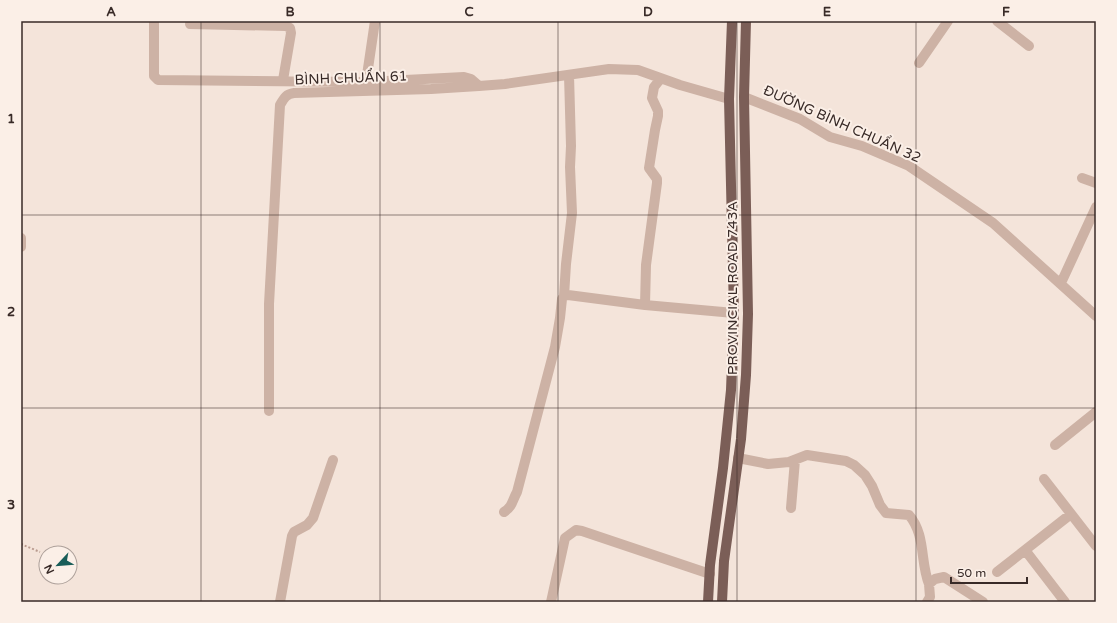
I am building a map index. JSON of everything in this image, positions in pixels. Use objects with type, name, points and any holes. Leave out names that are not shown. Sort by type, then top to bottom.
[{"type":"main road","name":"PROVINCIAL ROAD 743A","points":[[708,602],[731,390],[734,313],[729,99],[732,21]]},
{"type":"main road","name":"PROVINCIAL ROAD 743A","points":[[722,602],[724,561],[741,439],[746,375],[748,314],[744,96],[746,21]]},
{"type":"street","points":[[154,21],[154,76],[158,80],[283,80],[366,82],[464,77],[471,79],[479,86]]},
{"type":"street","points":[[366,82],[375,21]]},
{"type":"street","points":[[919,63],[948,21]]},
{"type":"street","points":[[997,21],[1029,46]]},
{"type":"street","points":[[190,24],[286,26],[290,28],[291,33],[283,80]]},
{"type":"street","name":"BÌNH CHUẨN 61","points":[[269,411],[269,304],[280,105],[289,93],[423,90],[479,86],[504,84],[609,69],[638,70],[680,85],[729,99]]},
{"type":"street","points":[[504,512],[512,504],[513,498],[517,492],[554,347],[562,299],[564,296],[572,213],[569,75]]},
{"type":"street","points":[[645,305],[646,265],[657,183],[657,179],[649,168],[658,116],[658,111],[652,98],[654,87],[660,78]]},
{"type":"street","name":"ĐƯỜNG BÌNH CHUẨN 32","points":[[744,96],[800,119],[830,136],[862,146],[909,166],[993,223],[1096,316]]},
{"type":"street","points":[[1082,178],[1096,183]]},
{"type":"street","points":[[1061,283],[1096,207]]},
{"type":"street","points":[[21,238],[21,247]]},
{"type":"street","points":[[564,296],[568,295],[645,305],[734,313]]},
{"type":"street","points":[[1055,445],[1096,412]]},
{"type":"street","points":[[738,458],[768,464],[789,462],[807,455],[846,461],[854,465],[865,475],[872,486],[880,505],[886,513],[910,516],[914,521],[920,535],[925,575],[929,584],[930,598],[927,602]]},
{"type":"street","points":[[280,602],[292,536],[294,532],[307,525],[313,518],[333,460]]},
{"type":"street","points":[[791,508],[795,460]]},
{"type":"street","points":[[1044,479],[1096,546]]},
{"type":"street","points":[[997,572],[1072,514]]},
{"type":"street","points":[[551,602],[565,538],[576,530],[710,574]]},
{"type":"street","points":[[1026,550],[1065,602]]},
{"type":"street","points":[[929,584],[935,579],[944,577],[983,602]]},
{"type":"path","points":[[21,544],[38,551]]}]
